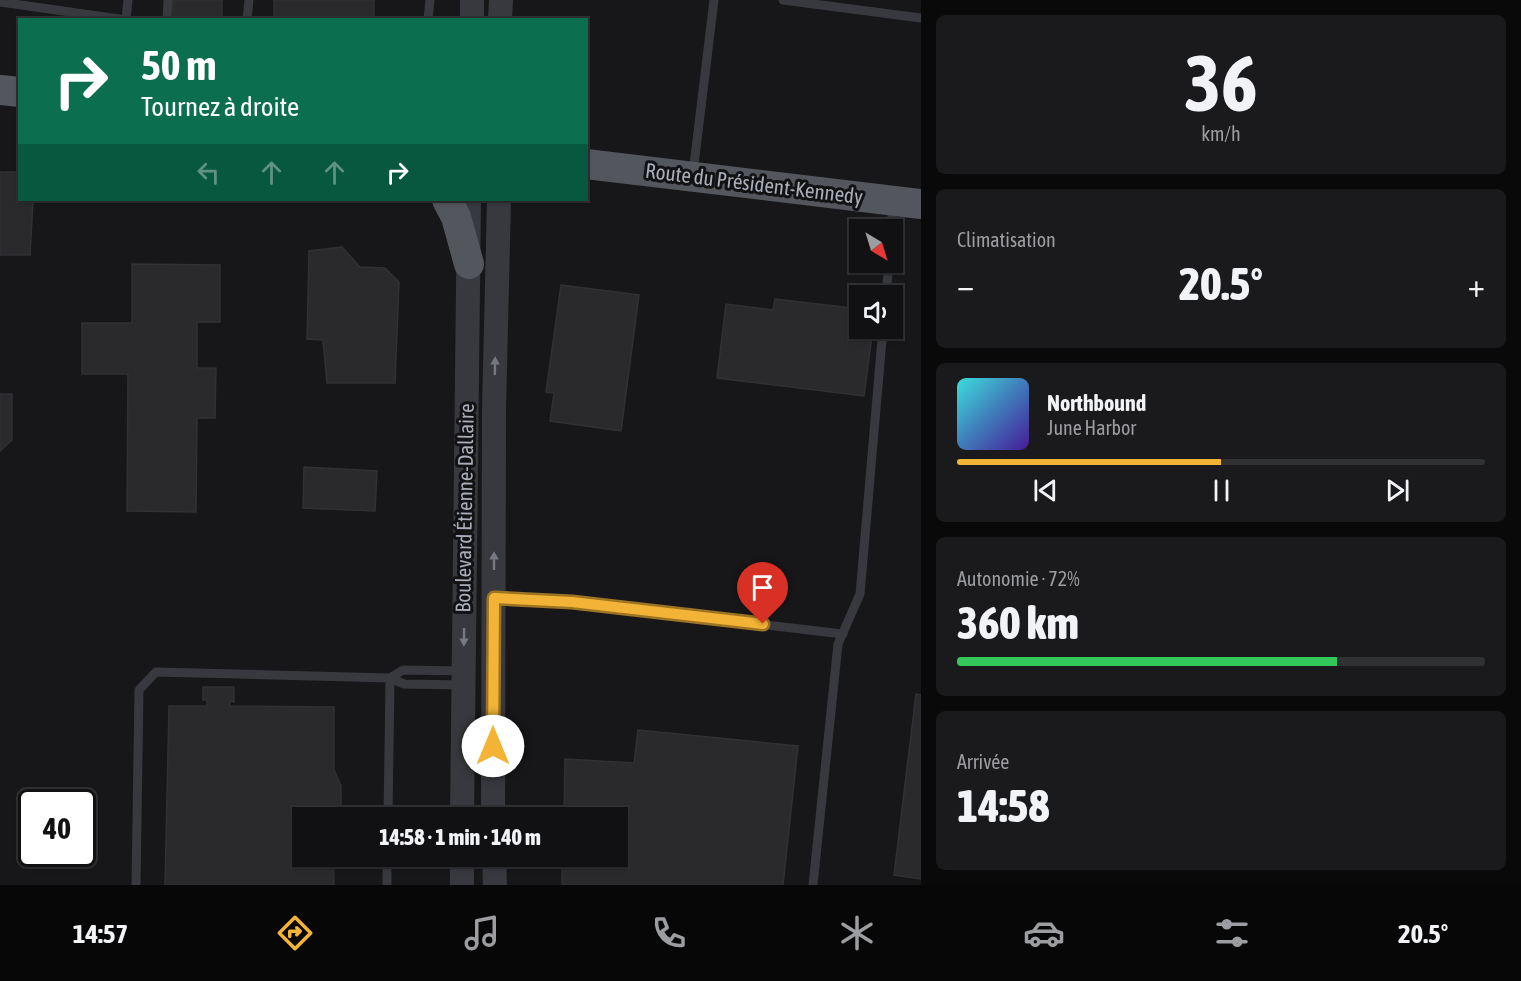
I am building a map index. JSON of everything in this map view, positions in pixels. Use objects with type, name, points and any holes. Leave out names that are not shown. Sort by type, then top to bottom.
[{"type":"main road","points":[[0,90],[18,92]]},
{"type":"main road","name":"Route du Président-Kennedy","points":[[588,165],[693,177],[902,212]]},
{"type":"main road","points":[[448,201],[456,217],[469,264]]},
{"type":"street","points":[[472,0],[472,18]]},
{"type":"street","points":[[500,18],[501,0]]},
{"type":"street","name":"Boulevard Étienne-Dallaire","points":[[462,807],[469,201]]},
{"type":"street","name":"Boulevard Étienne-Dallaire","points":[[493,807],[499,201]]},
{"type":"street","points":[[462,867],[462,885]]},
{"type":"street","points":[[494,867],[495,885]]},
{"type":"lane","points":[[126,18],[128,0]]},
{"type":"lane","points":[[167,18],[168,0]]},
{"type":"lane","points":[[247,18],[249,0]]},
{"type":"lane","points":[[428,18],[430,0]]},
{"type":"lane","points":[[693,177],[714,0]]},
{"type":"lane","points":[[783,0],[921,18]]},
{"type":"lane","points":[[0,2],[119,18]]},
{"type":"lane","points":[[44,18],[45,8]]},
{"type":"lane","points":[[813,885],[838,644],[860,594],[882,339]]},
{"type":"lane","points":[[494,598],[572,602],[843,634]]},
{"type":"lane","points":[[390,678],[403,670],[464,678]]},
{"type":"lane","points":[[136,885],[139,690],[156,672],[390,678],[404,684],[464,678]]},
{"type":"lane","points":[[388,807],[390,678]]},
{"type":"lane","points":[[387,867],[387,885]]},
{"type":"building","points":[[173,0],[222,0],[222,18],[173,18]]},
{"type":"building","points":[[274,0],[374,0],[374,18],[274,18]]},
{"type":"building","points":[[0,172],[18,172],[18,201],[33,201],[30,255],[0,255]]},
{"type":"building","points":[[342,247],[360,267],[385,268],[399,282],[395,383],[327,383],[323,340],[307,339],[309,251]]},
{"type":"building","points":[[132,264],[220,265],[220,322],[197,322],[197,368],[216,368],[215,418],[197,418],[196,512],[127,511],[128,374],[82,374],[82,323],[132,323]]},
{"type":"building","points":[[561,285],[639,295],[621,431],[550,421],[554,393],[546,392]]},
{"type":"building","points":[[775,299],[849,308],[849,339],[872,339],[864,396],[717,378],[726,304],[773,310]]},
{"type":"building","points":[[0,394],[12,394],[12,440],[0,451]]},
{"type":"building","points":[[304,467],[377,471],[375,511],[303,508]]},
{"type":"building","points":[[203,687],[234,687],[234,702],[230,701],[230,706],[334,707],[334,770],[341,786],[341,807],[292,807],[292,867],[333,867],[334,885],[165,885],[169,706],[207,706],[207,700],[203,700]]},
{"type":"building","points":[[916,694],[921,695],[921,879],[894,875]]},
{"type":"building","points":[[638,730],[798,746],[783,885],[562,885],[562,867],[628,867],[628,807],[564,807],[565,759],[634,763]]},
{"type":"route","points":[[493,746],[494,598],[572,602],[763,624]]}]
